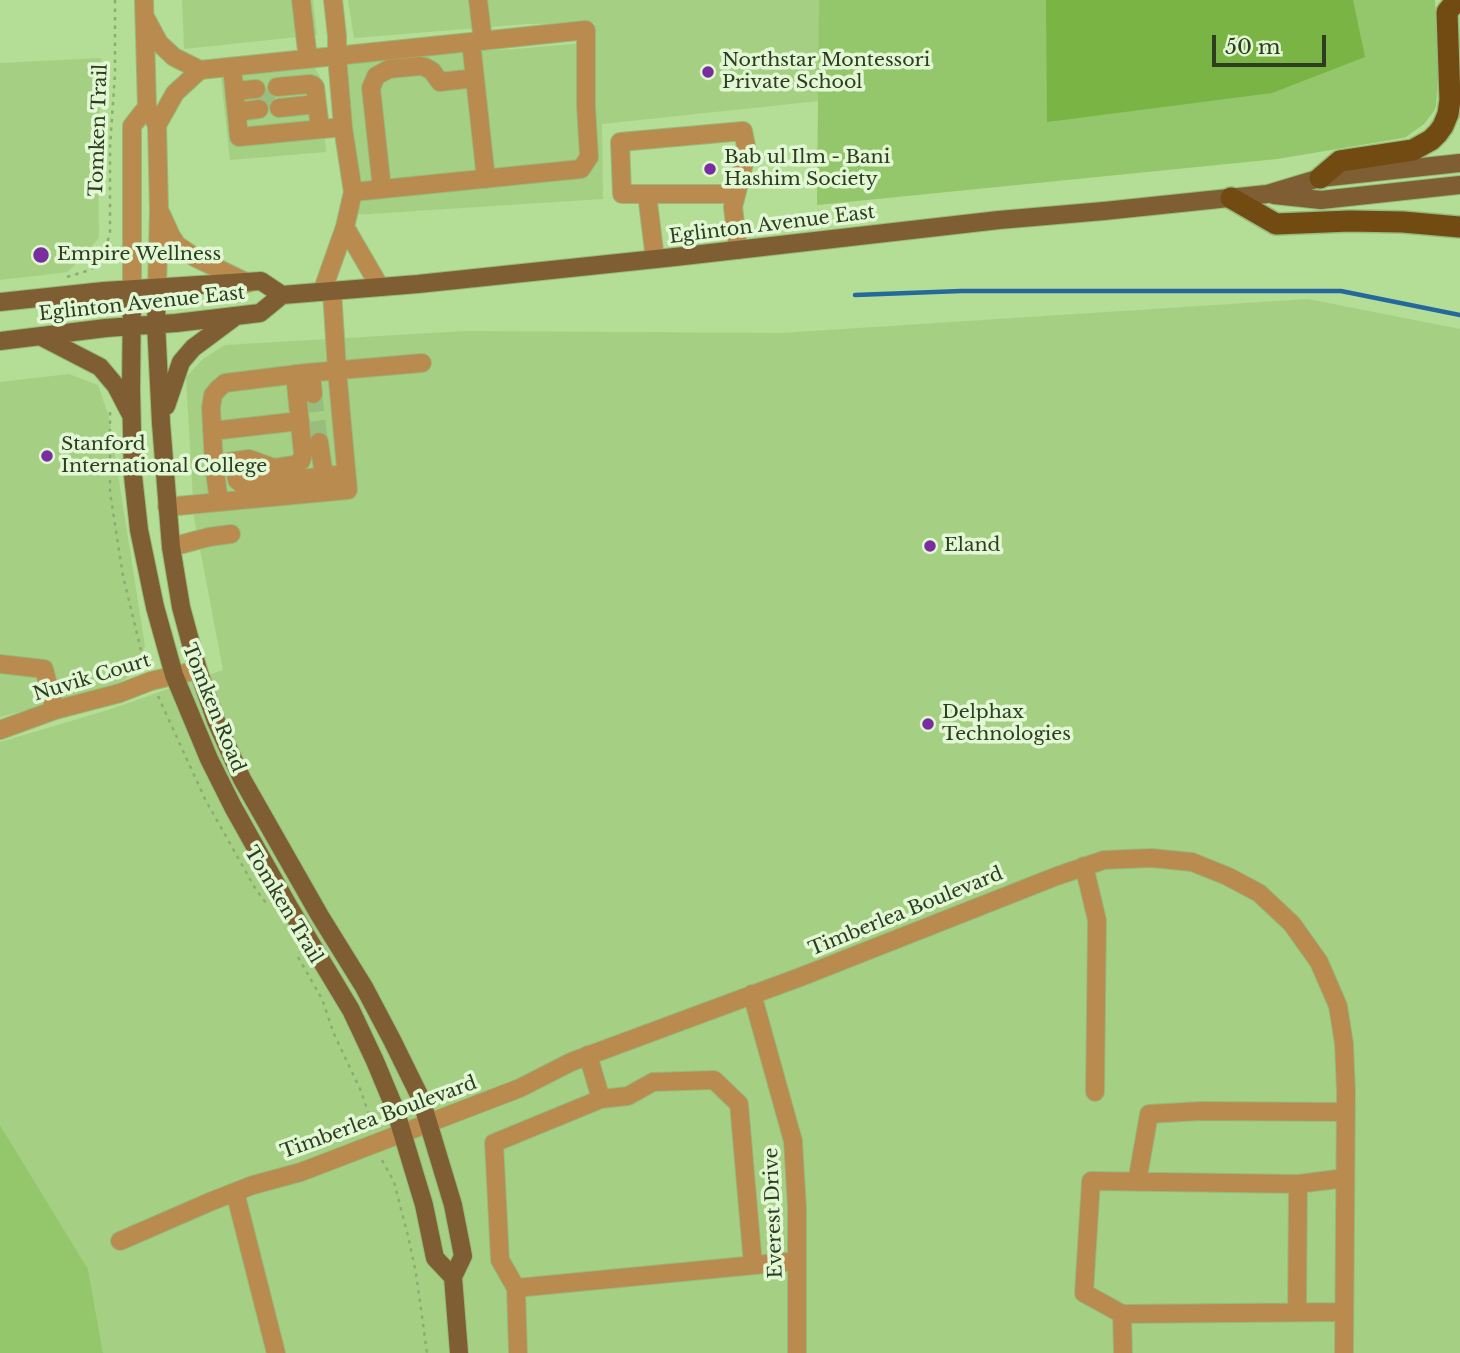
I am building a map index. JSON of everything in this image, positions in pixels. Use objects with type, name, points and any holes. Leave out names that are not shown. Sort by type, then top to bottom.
[{"type":"highway","points":[[1458,0],[1460,27]]},
{"type":"highway","points":[[1320,178],[1340,161],[1413,150],[1431,140],[1443,126],[1450,100],[1447,12],[1458,0]]},
{"type":"highway","points":[[1231,198],[1276,224],[1350,221],[1460,227]]},
{"type":"main road","name":"Eglinton Avenue East","points":[[0,341],[260,313],[282,295],[380,288],[999,220],[1267,194],[1320,178],[1460,163]]},
{"type":"main road","name":"Eglinton Avenue East","points":[[1267,194],[1321,200],[1460,185]]},
{"type":"main road","name":"Eglinton Avenue East","points":[[0,302],[261,281],[282,295]]},
{"type":"main road","name":"Tomken Road","points":[[157,288],[161,423],[171,547],[181,607],[198,670],[216,721],[243,779],[387,1029],[421,1099],[453,1205],[464,1256],[453,1277],[459,1353]]},
{"type":"main road","name":"Tomken Road","points":[[132,290],[133,476],[139,530],[155,607],[174,675],[209,759],[233,807],[351,1010],[375,1061],[402,1132],[424,1205],[435,1258],[453,1277]]},
{"type":"main road","points":[[161,423],[181,362],[194,348],[237,316]]},
{"type":"main road","points":[[40,336],[100,367],[116,386],[132,416]]},
{"type":"street","points":[[301,0],[308,60]]},
{"type":"street","points":[[167,507],[348,490],[327,292],[352,192],[343,127],[333,0]]},
{"type":"street","points":[[478,0],[475,78],[486,179]]},
{"type":"street","points":[[144,8],[159,43],[174,57],[200,70],[586,30],[589,157],[581,169],[352,192]]},
{"type":"street","name":"Tomken Road","points":[[144,8],[147,107],[157,125],[157,288]]},
{"type":"street","points":[[382,189],[371,88],[374,79],[389,69],[421,66],[432,71],[440,82],[475,78]]},
{"type":"street","points":[[232,67],[239,137],[343,127]]},
{"type":"street","points":[[157,125],[175,93],[200,70]]},
{"type":"street","points":[[278,97],[316,99],[320,129]]},
{"type":"street","points":[[236,101],[257,99]]},
{"type":"street","name":"Tomken Road","points":[[132,290],[132,126],[147,107]]},
{"type":"street","points":[[736,194],[622,194],[620,142],[743,131],[747,151],[733,207],[738,250]]},
{"type":"street","points":[[648,194],[655,259]]},
{"type":"street","points":[[159,210],[177,245],[196,258],[248,283]]},
{"type":"street","points":[[345,227],[380,288]]},
{"type":"street","points":[[219,502],[214,464],[212,402],[213,395],[222,386],[229,382],[422,363]]},
{"type":"street","points":[[303,374],[313,394]]},
{"type":"street","points":[[214,464],[250,459],[274,468],[301,461],[303,374]]},
{"type":"street","points":[[212,431],[300,421]]},
{"type":"street","points":[[319,442],[324,476]]},
{"type":"street","points":[[234,461],[237,481],[243,485],[346,474]]},
{"type":"street","points":[[171,547],[232,534]]},
{"type":"street","points":[[0,664],[44,669],[55,710]]},
{"type":"street","name":"Nuvik Court","points":[[0,730],[150,681],[198,670]]},
{"type":"street","name":"Timberlea Boulevard","points":[[120,1241],[235,1192],[301,1172],[520,1088],[588,1055],[803,976],[1084,866],[1104,860],[1151,858],[1192,862],[1259,893],[1292,924],[1320,962],[1338,1006],[1345,1044],[1344,1353]]},
{"type":"street","points":[[1084,866],[1097,920],[1095,1092]]},
{"type":"street","name":"Everest Drive","points":[[751,994],[793,1141],[796,1175],[797,1353]]},
{"type":"street","points":[[588,1055],[601,1099]]},
{"type":"street","points":[[518,1353],[516,1288],[500,1260],[495,1143],[601,1099],[628,1096],[653,1082],[714,1080],[739,1104],[753,1265]]},
{"type":"street","points":[[1137,1182],[1149,1114],[1201,1111],[1346,1112]]},
{"type":"street","points":[[1345,1178],[1298,1184],[1091,1181],[1084,1293],[1122,1314],[1345,1312]]},
{"type":"street","points":[[1297,1312],[1298,1184]]},
{"type":"street","points":[[235,1192],[276,1353]]},
{"type":"street","points":[[516,1288],[797,1261]]},
{"type":"street","points":[[1122,1314],[1123,1353]]},
{"type":"path","name":"Tomken Trail","points":[[67,277],[90,270],[102,260],[110,233],[115,0]]},
{"type":"path","points":[[108,405],[111,416],[110,492],[123,576],[143,663]]},
{"type":"path","name":"Tomken Trail","points":[[162,703],[211,809],[255,888],[269,907]]},
{"type":"path","name":"Tomken Trail","points":[[296,952],[322,999],[334,1034],[361,1091],[370,1118],[369,1126]]},
{"type":"path","points":[[384,1164],[394,1182],[408,1236],[427,1353]]},
{"type":"shaded area","points":[[182,0],[313,0],[317,35],[184,49]]},
{"type":"shaded area","points":[[348,0],[819,0],[819,101],[602,124],[603,199],[353,215],[344,63],[349,56],[515,49],[595,42],[595,23],[527,24],[354,38]]},
{"type":"shaded area","points":[[819,0],[1435,0],[1438,76],[1436,106],[1424,124],[1406,137],[1277,159],[817,205]]},
{"type":"shaded area","points":[[1046,0],[1353,0],[1365,57],[1272,93],[1047,122]]},
{"type":"shaded area","points":[[101,58],[99,238],[68,272],[0,280],[0,63]]},
{"type":"shaded area","points":[[312,64],[320,76],[326,152],[230,160],[220,69]]},
{"type":"shaded area","points":[[1308,299],[1460,329],[1460,1353],[103,1353],[88,1269],[0,1125],[0,742],[108,710],[223,670],[194,517],[186,377],[203,359],[225,345],[466,331],[781,333]]},
{"type":"shaded area","points":[[69,374],[98,385],[109,417],[145,646],[138,668],[116,687],[0,717],[0,382]]},
{"type":"shaded area","points":[[0,1125],[88,1269],[103,1353],[0,1353]]},
{"type":"waterway","points":[[855,295],[961,291],[1341,291],[1460,315]]},
{"type":"tunnel","points":[[257,99],[278,97]]},
{"type":"tunnel","points":[[313,394],[319,442]]},
{"type":"place","name":"Northstar Montessori Private School","points":[[708,72]]},
{"type":"place","name":"Bab ul Ilm - Bani Hashim Society","points":[[710,169]]},
{"type":"place","name":"Empire Wellness","points":[[41,255]]},
{"type":"place","name":"Stanford International College","points":[[47,456]]},
{"type":"place","name":"Eland","points":[[930,546]]},
{"type":"place","name":"Delphax Technologies","points":[[928,724]]}]
